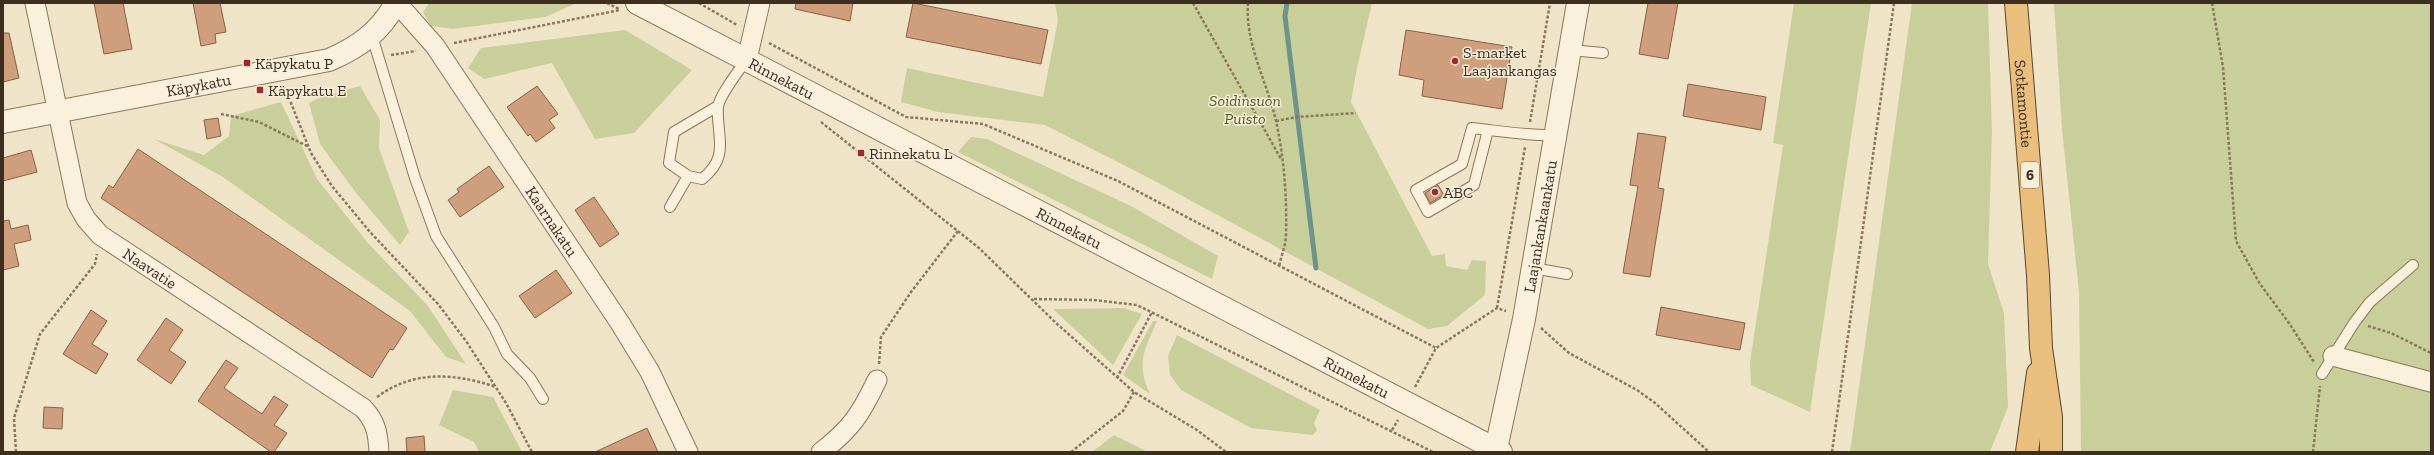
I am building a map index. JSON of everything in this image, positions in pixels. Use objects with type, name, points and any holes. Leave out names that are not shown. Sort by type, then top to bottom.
[{"type":"highway","name":"Sotkamontie","points":[[2016,3],[2038,275],[2041,348],[2051,416],[2051,452]]},
{"type":"highway","name":"Sotkamontie","points":[[2027,452],[2041,348]]},
{"type":"street","name":"Naavatie","points":[[35,3],[77,203],[86,219],[100,235],[363,408],[372,418],[377,430],[379,452]]},
{"type":"street","name":"Käpykatu","points":[[3,122],[329,60],[375,44],[387,19],[397,3]]},
{"type":"street","name":"Kaarnakatu","points":[[397,3],[435,46],[620,322],[650,372],[688,452]]},
{"type":"street","points":[[747,59],[760,3]]},
{"type":"street","name":"Laajankankaankatu","points":[[1499,450],[1524,319],[1578,3]]},
{"type":"street","name":"Rinnekatu","points":[[628,9],[747,59],[828,103],[1499,450]]},
{"type":"street","points":[[2333,356],[2431,382]]},
{"type":"street","points":[[821,452],[844,435],[863,410],[877,380]]},
{"type":"lane","points":[[375,44],[415,178],[436,236],[494,327],[506,354],[530,378],[543,399]]},
{"type":"lane","points":[[1570,50],[1603,53]]},
{"type":"lane","points":[[718,106],[721,149],[709,173],[702,179],[688,176],[669,162],[674,132],[718,106],[747,59]]},
{"type":"lane","points":[[1488,130],[1474,185],[1428,212],[1416,190],[1462,164],[1472,128],[1488,130],[1527,136],[1555,135]]},
{"type":"lane","points":[[670,207],[688,176]]},
{"type":"lane","points":[[2322,374],[2354,323],[2370,302],[2413,265]]},
{"type":"lane","points":[[1533,268],[1568,274]]},
{"type":"path","points":[[607,3],[628,9]]},
{"type":"path","points":[[699,3],[906,117],[983,124],[1118,181],[1279,267],[1436,348]]},
{"type":"path","points":[[1193,3],[1282,162]]},
{"type":"path","points":[[1248,3],[1247,21],[1255,57],[1276,121],[1282,162],[1286,235],[1279,267]]},
{"type":"path","points":[[1414,390],[1436,348],[1497,308],[1550,3]]},
{"type":"path","points":[[1832,452],[1894,3]]},
{"type":"path","points":[[2212,3],[2223,68],[2236,241],[2260,284],[2289,323],[2322,374],[2313,452]]},
{"type":"path","points":[[375,44],[391,55],[628,9]]},
{"type":"path","points":[[284,85],[309,148],[332,186],[438,304],[466,341],[496,388],[532,452]]},
{"type":"path","points":[[1276,121],[1297,117],[1356,113]]},
{"type":"path","points":[[221,114],[259,122],[309,148]]},
{"type":"path","points":[[818,120],[958,231],[1034,299],[1056,323],[1134,392],[1197,430],[1226,452]]},
{"type":"path","points":[[877,380],[881,337],[911,292],[958,231]]},
{"type":"path","points":[[16,452],[14,418],[40,334],[95,264],[100,235]]},
{"type":"path","points":[[1034,299],[1108,301],[1137,305],[1392,430],[1433,452]]},
{"type":"path","points":[[1497,308],[1542,328],[1570,353],[1637,390],[1655,403],[1709,452]]},
{"type":"path","points":[[1117,378],[1152,312]]},
{"type":"path","points":[[2354,323],[2391,333],[2431,353]]},
{"type":"path","points":[[363,408],[392,386],[410,379],[428,377],[470,378],[496,388]]},
{"type":"path","points":[[1071,452],[1123,411],[1134,392]]},
{"type":"path","points":[[1392,430],[1400,416]]},
{"type":"green space","points":[[429,3],[577,3],[545,17],[453,29],[431,26],[423,12]]},
{"type":"green space","name":"Soidinsuon Puisto","points":[[1055,3],[1372,3],[1351,102],[1432,256],[1445,254],[1446,266],[1467,270],[1472,260],[1486,261],[1485,295],[1447,326],[1428,329],[1151,179],[1045,125],[938,112],[901,102],[907,68],[1043,97],[1058,20]]},
{"type":"green space","points":[[1794,3],[1871,3],[1810,412],[1751,385],[1750,362],[1783,145],[1773,143]]},
{"type":"green space","points":[[1912,3],[1988,3],[1992,132],[1988,264],[2004,313],[2008,407],[1990,452],[1850,452]]},
{"type":"green space","points":[[2054,3],[2431,3],[2431,452],[2081,452],[2079,292],[2062,129]]},
{"type":"green space","points":[[625,30],[692,70],[634,133],[595,139],[552,63],[484,79],[468,68],[481,48]]},
{"type":"green space","points":[[360,86],[380,120],[379,148],[409,232],[400,245],[356,193],[320,144],[309,103],[324,96]]},
{"type":"green space","points":[[281,102],[317,179],[368,243],[428,306],[466,364],[446,357],[410,311],[223,177],[154,139],[204,155],[229,136],[231,116]]},
{"type":"green space","points":[[971,137],[987,139],[1131,206],[1218,256],[1212,279],[958,152]]},
{"type":"green space","points":[[1124,308],[1142,314],[1113,365],[1053,309]]},
{"type":"green space","points":[[1153,321],[1157,321],[1143,357],[1143,374],[1150,394],[1123,375]]},
{"type":"green space","points":[[1177,335],[1320,410],[1314,423],[1317,430],[1313,435],[1251,428],[1181,390],[1170,375],[1168,356]]},
{"type":"green space","points":[[453,390],[493,397],[522,452],[479,452],[474,442],[439,425]]},
{"type":"green space","points":[[1114,435],[1148,452],[1092,452]]},
{"type":"building","points":[[94,3],[123,3],[132,49],[104,54]]},
{"type":"building","points":[[193,3],[220,3],[226,32],[215,34],[216,43],[201,46]]},
{"type":"building","points":[[796,3],[853,3],[850,21],[795,9]]},
{"type":"building","points":[[913,3],[1048,30],[1041,64],[906,37]]},
{"type":"building","points":[[1648,3],[1678,3],[1668,59],[1639,54]]},
{"type":"building","name":"S-market Laajankangas","points":[[1406,30],[1512,47],[1502,109],[1422,96],[1424,80],[1399,75]]},
{"type":"building","points":[[3,33],[9,33],[19,78],[3,82]]},
{"type":"building","points":[[1688,84],[1766,97],[1761,130],[1683,116]]},
{"type":"building","points":[[537,86],[558,114],[549,120],[555,128],[536,142],[530,134],[528,136],[507,107]]},
{"type":"building","points":[[218,118],[221,136],[207,139],[204,120]]},
{"type":"building","points":[[1638,133],[1666,137],[1658,188],[1664,189],[1650,277],[1623,273],[1638,186],[1630,185]]},
{"type":"building","points":[[138,149],[407,328],[393,350],[390,349],[372,378],[101,198],[109,185],[113,188]]},
{"type":"building","points":[[31,150],[37,172],[3,181],[3,158]]},
{"type":"building","points":[[489,166],[504,187],[460,217],[448,200],[459,192],[457,189]]},
{"type":"building","points":[[1438,185],[1444,195],[1430,203],[1425,193]]},
{"type":"building","points":[[594,197],[619,234],[600,247],[575,210]]},
{"type":"building","points":[[9,220],[11,229],[28,225],[31,240],[14,244],[19,266],[3,270],[3,221]]},
{"type":"building","points":[[556,270],[572,293],[535,318],[519,296]]},
{"type":"building","points":[[1661,307],[1745,323],[1740,350],[1656,335]]},
{"type":"building","points":[[91,310],[107,321],[92,344],[108,354],[96,374],[63,354]]},
{"type":"building","points":[[166,318],[183,330],[169,350],[186,362],[171,384],[137,360]]},
{"type":"building","points":[[226,360],[238,368],[224,388],[262,414],[274,396],[288,405],[274,425],[287,433],[274,452],[271,452],[198,401]]},
{"type":"building","points":[[44,407],[63,408],[62,429],[43,428]]},
{"type":"building","points":[[647,428],[658,452],[595,452]]},
{"type":"building","points":[[424,436],[425,452],[407,452],[406,438]]},
{"type":"waterway","points":[[1287,3],[1285,16],[1316,268]]},
{"type":"place","name":"S-market Laajankangas","points":[[1455,61]]},
{"type":"place","name":"Käpykatu P","points":[[247,63]]},
{"type":"place","name":"Käpykatu E","points":[[260,90]]},
{"type":"place","name":"Rinnekatu L","points":[[861,153]]},
{"type":"place","name":"ABC","points":[[1435,192]]}]
